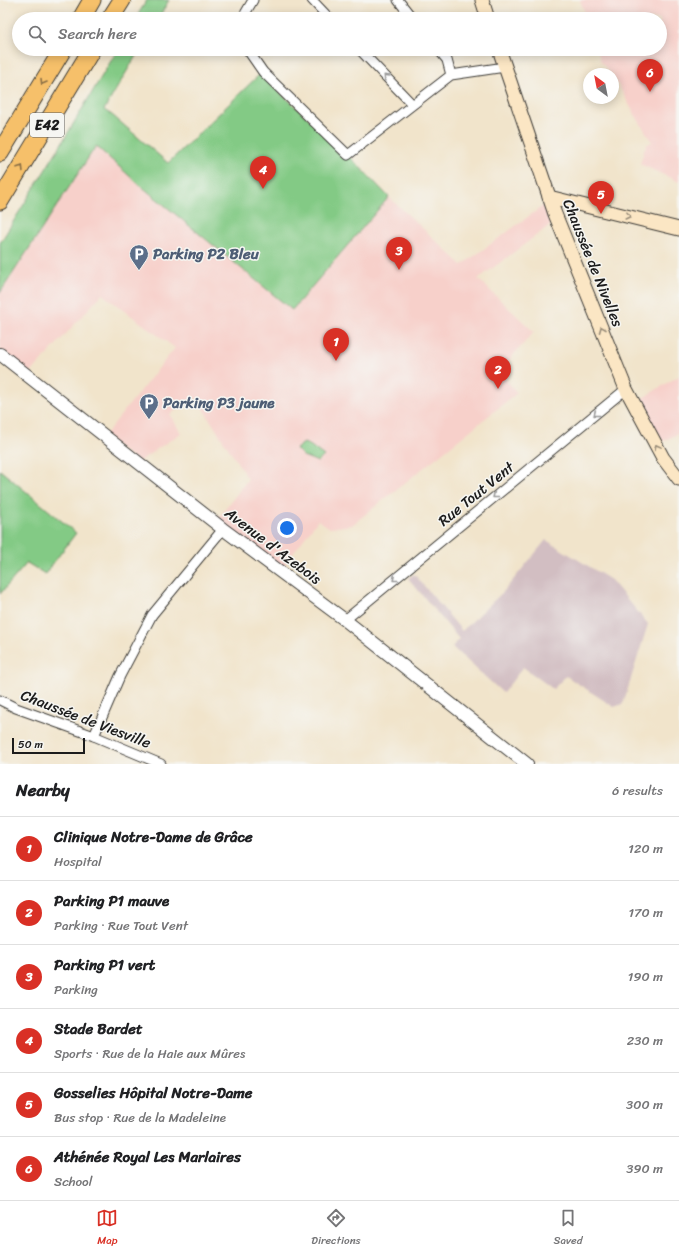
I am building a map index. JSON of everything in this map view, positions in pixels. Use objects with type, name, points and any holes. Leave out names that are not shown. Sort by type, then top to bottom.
[{"type":"highway","points":[[85,12],[92,0]]},
{"type":"highway","points":[[114,12],[122,0]]},
{"type":"highway","name":"E42","points":[[0,153],[59,56]]},
{"type":"highway","name":"E42","points":[[0,201],[88,56]]},
{"type":"main road","points":[[482,0],[486,12]]},
{"type":"main road","name":"Chaussée de Nivelles","points":[[501,56],[555,214],[626,389],[663,458],[679,479]]},
{"type":"main road","points":[[549,197],[679,229]]},
{"type":"street","points":[[246,12],[253,0]]},
{"type":"street","points":[[312,0],[323,12]]},
{"type":"street","points":[[398,0],[407,12]]},
{"type":"street","points":[[252,56],[263,72],[348,155],[451,75],[505,67]]},
{"type":"street","points":[[366,56],[412,104]]},
{"type":"street","points":[[444,56],[447,60],[451,75]]},
{"type":"street","name":"Avenue d'Azebois","points":[[0,354],[223,529],[344,620],[527,764]]},
{"type":"street","name":"Rue Tout Vent","points":[[344,620],[626,389]]},
{"type":"street","points":[[94,736],[120,676],[152,615],[223,529]]},
{"type":"street","name":"Chaussée de Viesville","points":[[0,700],[16,708],[94,736],[162,764]]},
{"type":"shaded area","points":[[580,0],[679,0],[679,182],[640,164],[646,145],[652,142],[619,87],[619,68],[606,68],[601,62],[599,56],[667,56],[667,12],[584,12]]},
{"type":"shaded area","points":[[96,146],[135,181],[292,310],[389,197],[462,265],[547,203],[557,220],[478,279],[534,332],[499,371],[517,393],[352,525],[330,528],[318,520],[280,571],[215,523],[248,479],[196,398],[170,414],[181,433],[138,462],[104,436],[175,348],[102,294],[28,376],[0,352],[0,293]]},
{"type":"shaded area","points":[[679,376],[679,433],[662,442],[642,408],[641,399]]},
{"type":"shaded area","points":[[546,540],[611,580],[648,624],[623,704],[614,707],[566,676],[553,689],[523,667],[503,693],[452,647],[459,639],[408,578],[414,574],[462,631],[504,591]]},
{"type":"green space","points":[[147,0],[169,0],[162,12],[139,12]]},
{"type":"green space","points":[[114,56],[136,56],[104,110],[112,115],[168,163],[260,74],[348,155],[389,197],[292,310],[135,181],[96,146],[0,293],[0,243]]},
{"type":"green space","points":[[304,443],[311,446],[324,456],[318,462],[303,456],[296,449]]},
{"type":"green space","points":[[0,470],[76,533],[45,574],[27,563],[0,594]]},
{"type":"place","name":"Athénée Royal Les Marlaires","points":[[650,92]]},
{"type":"place","name":"Stade Bardet","points":[[263,189]]},
{"type":"place","name":"Gosselies Hôpital Notre-Dame","points":[[601,214]]},
{"type":"place","name":"Parking P1 vert","points":[[399,270]]},
{"type":"place","name":"Parking P2 Bleu","points":[[139,271]]},
{"type":"place","name":"Clinique Notre-Dame de Grâce","points":[[336,361]]},
{"type":"place","name":"Parking P1 mauve","points":[[498,389]]},
{"type":"place","name":"Parking P3 jaune","points":[[149,420]]}]
